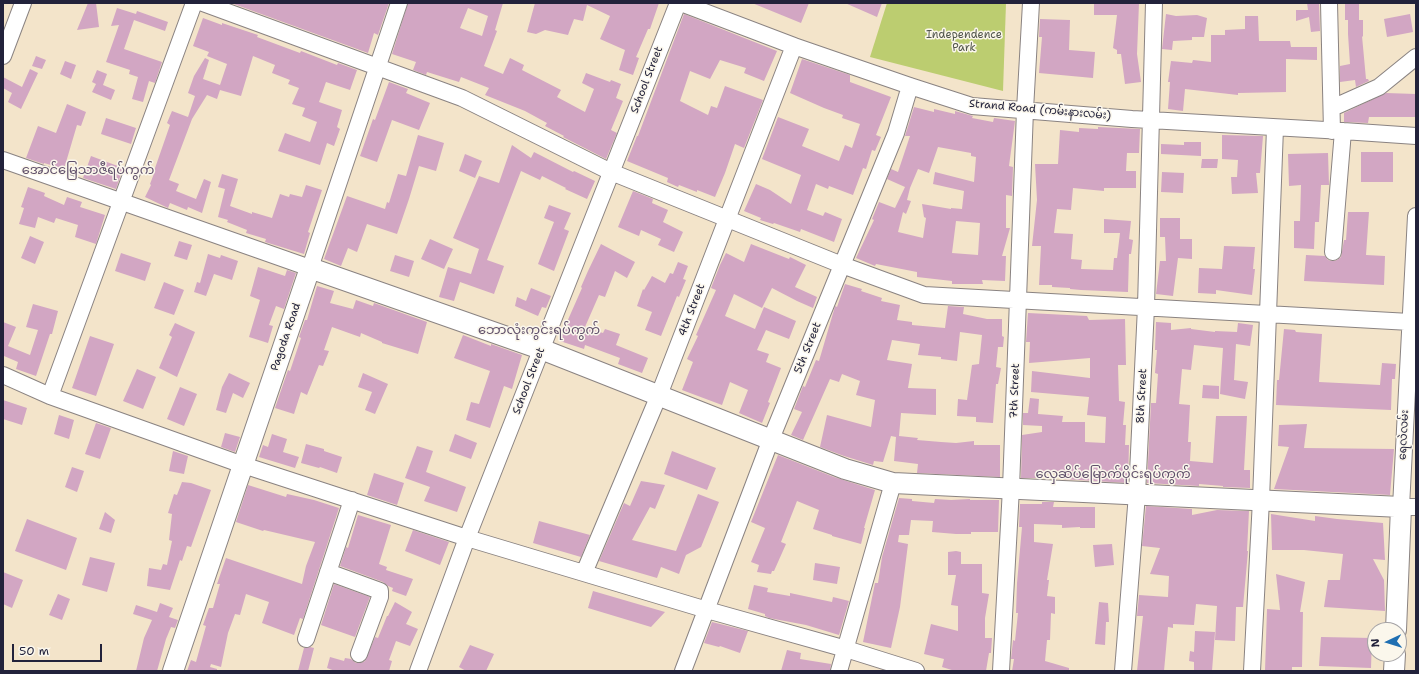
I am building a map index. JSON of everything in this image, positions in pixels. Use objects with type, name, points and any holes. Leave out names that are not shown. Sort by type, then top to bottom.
[{"type":"main road","points":[[310,268],[541,349],[845,469],[893,483],[1408,507]]},
{"type":"main road","name":"Pagoda Road","points":[[173,671],[310,268]]},
{"type":"main road","name":"ရေလဲလမ်း","points":[[1397,622],[1408,507]]},
{"type":"street","points":[[3,56],[23,3]]},
{"type":"street","points":[[50,396],[194,3]]},
{"type":"street","points":[[203,3],[462,98],[611,172],[842,265],[924,295],[1410,322]]},
{"type":"street","name":"Pagoda Road","points":[[310,268],[399,3]]},
{"type":"street","name":"School Street","points":[[418,671],[467,538],[678,3]]},
{"type":"street","name":"Strand Road (ကမ်းနားလမ်း)","points":[[681,3],[794,46],[972,106],[1150,120],[1416,136]]},
{"type":"street","name":"7th Street","points":[[1001,671],[1011,488],[1025,110],[1031,3]]},
{"type":"street","name":"8th Street","points":[[1124,671],[1137,494],[1146,308],[1154,3]]},
{"type":"street","points":[[1329,3],[1332,108],[1338,131],[1333,252]]},
{"type":"street","name":"4th Street","points":[[584,573],[659,395],[794,46]]},
{"type":"street","points":[[1332,108],[1379,87],[1416,58]]},
{"type":"street","name":"5th Street","points":[[683,671],[771,439],[896,133],[910,86]]},
{"type":"street","points":[[1252,671],[1275,128]]},
{"type":"street","points":[[3,160],[310,268]]},
{"type":"street","name":"ရေလဲလမ်း","points":[[1408,507],[1410,322],[1416,216]]},
{"type":"street","points":[[3,375],[50,396],[243,465],[467,538],[707,610],[846,649],[916,671]]},
{"type":"street","points":[[840,671],[893,483]]},
{"type":"street","points":[[306,639],[352,500]]},
{"type":"street","points":[[328,572],[380,592],[380,597],[360,654]]},
{"type":"green space","name":"Independence Park","points":[[887,3],[1006,3],[1003,91],[870,57]]},
{"type":"building","points":[[88,3],[96,3],[99,27],[77,30]]},
{"type":"building","points":[[231,3],[389,3],[378,35],[374,33],[368,53]]},
{"type":"building","points":[[408,3],[503,3],[495,30],[497,31],[484,66],[503,74],[510,58],[524,65],[522,70],[561,90],[557,97],[585,112],[594,89],[582,83],[586,73],[610,82],[611,80],[621,84],[616,98],[623,101],[611,130],[617,133],[606,159],[563,137],[564,136],[545,126],[547,123],[525,111],[485,95],[489,88],[461,77],[459,82],[427,72],[426,75],[413,70],[416,62],[392,54]],"holes":[[[468,8],[488,16],[482,36],[460,28]]]},
{"type":"building","points":[[535,3],[659,3],[650,29],[648,29],[636,57],[639,58],[633,75],[619,70],[625,50],[600,39],[610,16],[587,5],[583,21],[574,19],[568,35],[545,30],[536,34],[527,32]]},
{"type":"building","points":[[752,3],[809,3],[801,23]]},
{"type":"building","points":[[845,3],[882,3],[877,17]]},
{"type":"building","points":[[1094,3],[1139,3],[1137,54],[1141,82],[1125,84],[1121,54],[1117,54],[1117,50],[1113,48],[1117,15],[1094,15]]},
{"type":"building","points":[[1307,3],[1319,3],[1320,31],[1311,32],[1309,17],[1296,21],[1296,10],[1308,10]]},
{"type":"building","points":[[1345,3],[1359,3],[1359,20],[1363,20],[1363,37],[1362,36],[1366,79],[1369,81],[1356,87],[1355,80],[1340,82],[1340,66],[1350,64],[1348,20],[1345,20]]},
{"type":"building","points":[[117,8],[136,14],[137,11],[168,22],[165,31],[134,20],[124,49],[162,62],[155,83],[149,81],[143,102],[132,99],[138,77],[129,74],[130,70],[106,62],[119,25],[111,26]]},
{"type":"building","points":[[684,14],[777,51],[764,81],[744,73],[746,68],[720,60],[710,79],[690,71],[680,101],[708,115],[711,106],[717,108],[725,86],[763,100],[744,148],[735,144],[715,197],[679,185],[678,187],[667,182],[668,178],[627,161],[638,136]]},
{"type":"building","points":[[1166,14],[1176,16],[1197,15],[1207,18],[1204,37],[1192,37],[1192,40],[1173,41],[1172,50],[1162,49]]},
{"type":"building","points":[[1410,14],[1413,32],[1387,37],[1384,19]]},
{"type":"building","points":[[1245,16],[1258,16],[1259,41],[1290,41],[1291,47],[1317,47],[1317,60],[1286,59],[1286,92],[1238,93],[1238,95],[1185,89],[1183,111],[1168,109],[1170,82],[1168,82],[1171,61],[1192,63],[1193,60],[1211,62],[1211,35],[1225,35],[1225,30],[1245,29]]},
{"type":"building","points":[[203,18],[258,35],[257,37],[300,53],[301,51],[337,65],[338,63],[357,70],[350,90],[326,82],[319,102],[342,110],[337,127],[340,129],[334,146],[327,143],[320,165],[278,151],[285,133],[310,142],[317,122],[302,116],[305,108],[292,104],[299,88],[288,84],[290,80],[272,73],[275,65],[253,56],[241,96],[220,90],[217,99],[207,95],[192,119],[169,180],[179,184],[176,191],[196,199],[204,179],[211,182],[202,213],[188,207],[187,210],[170,203],[168,208],[145,197],[151,185],[154,171],[170,125],[167,123],[172,111],[188,117],[195,96],[188,93],[194,76],[205,58],[209,60],[203,79],[220,85],[227,64],[207,56],[209,52],[193,46]]},
{"type":"building","points":[[1040,19],[1070,20],[1069,50],[1095,52],[1093,78],[1039,73],[1042,37],[1039,37]]},
{"type":"building","points":[[36,56],[46,60],[42,69],[32,66]]},
{"type":"building","points":[[802,59],[850,75],[850,82],[891,97],[876,135],[881,137],[875,151],[872,150],[866,169],[863,168],[853,195],[829,186],[828,189],[816,184],[807,210],[823,216],[825,212],[842,219],[834,242],[801,229],[800,232],[760,220],[761,218],[744,211],[756,184],[770,190],[791,204],[801,175],[762,159],[778,117],[809,129],[802,146],[839,161],[845,145],[852,148],[860,124],[842,118],[843,115],[790,93]]},
{"type":"building","points":[[65,61],[76,65],[71,79],[60,74]]},
{"type":"building","points":[[30,69],[38,73],[21,109],[8,102],[12,93],[3,88],[3,77],[22,87]]},
{"type":"building","points":[[97,70],[107,74],[103,85],[115,90],[111,100],[92,92],[96,84],[92,82]]},
{"type":"building","points":[[389,82],[408,89],[406,93],[430,103],[419,130],[392,120],[377,162],[360,156],[373,119],[375,120]]},
{"type":"building","points":[[1386,93],[1416,94],[1416,117],[1369,117],[1368,123],[1344,122],[1344,113]]},
{"type":"building","points":[[67,104],[86,112],[81,126],[77,125],[64,169],[26,158],[38,126],[56,133]]},
{"type":"building","points":[[914,107],[934,112],[934,109],[955,114],[955,111],[973,116],[972,118],[993,122],[994,118],[1015,121],[1009,166],[1013,167],[1012,196],[1006,195],[1006,228],[1010,228],[1002,256],[1006,256],[1005,281],[982,280],[983,284],[952,284],[952,281],[917,277],[917,272],[876,264],[875,266],[856,258],[874,220],[872,219],[879,202],[895,208],[905,187],[887,179],[891,169],[898,172],[910,136],[905,136]],"holes":[[[938,147],[971,153],[971,156],[976,157],[974,182],[935,172],[933,184],[964,191],[962,209],[951,209],[922,204],[924,217],[926,218],[923,238],[898,232],[903,212],[906,214],[911,201],[907,200],[918,169],[929,173]],[[956,221],[980,223],[978,255],[952,253]]]},
{"type":"building","points":[[106,118],[136,128],[131,144],[101,134]]},
{"type":"building","points":[[1098,127],[1140,129],[1139,153],[1127,153],[1126,171],[1136,171],[1136,188],[1104,188],[1104,191],[1073,188],[1071,210],[1057,209],[1054,233],[1073,234],[1071,259],[1082,260],[1081,269],[1113,270],[1114,258],[1117,258],[1120,233],[1104,233],[1104,219],[1131,221],[1129,239],[1133,240],[1131,254],[1129,254],[1128,292],[1081,290],[1052,287],[1052,285],[1039,285],[1041,246],[1032,246],[1037,200],[1035,164],[1058,164],[1060,130],[1079,132],[1079,128],[1098,129]]},
{"type":"building","points":[[418,135],[444,143],[436,171],[419,166],[397,234],[367,224],[357,252],[348,248],[341,266],[324,259],[347,196],[385,209],[387,202],[389,203],[398,174],[406,176]]},
{"type":"building","points":[[1222,135],[1263,136],[1260,173],[1256,173],[1258,193],[1232,194],[1231,177],[1237,177],[1238,160],[1222,159]]},
{"type":"building","points":[[1184,142],[1201,142],[1201,156],[1161,154],[1161,144],[1184,145]]},
{"type":"building","points":[[512,145],[531,158],[534,152],[573,172],[574,171],[595,181],[587,199],[542,176],[540,180],[521,171],[487,260],[504,266],[494,294],[460,282],[454,301],[439,297],[448,267],[471,274],[479,249],[453,238],[479,176],[499,183]]},
{"type":"building","points":[[1361,152],[1393,152],[1393,182],[1361,182]]},
{"type":"building","points":[[1328,153],[1329,185],[1321,185],[1319,222],[1315,222],[1314,249],[1294,248],[1294,221],[1300,221],[1301,185],[1289,186],[1288,154]]},
{"type":"building","points":[[465,154],[482,161],[475,178],[459,171]]},
{"type":"building","points":[[91,156],[123,168],[116,189],[83,178]]},
{"type":"building","points":[[1202,159],[1218,159],[1217,168],[1201,168]]},
{"type":"building","points":[[1162,172],[1184,173],[1183,193],[1161,192]]},
{"type":"building","points":[[222,174],[238,179],[230,206],[252,214],[252,212],[272,218],[280,194],[289,197],[290,194],[302,197],[306,185],[322,190],[308,232],[310,233],[304,254],[265,242],[266,239],[246,233],[247,230],[227,222],[228,220],[218,217],[225,189],[218,187]]},
{"type":"building","points":[[28,187],[45,193],[44,196],[64,205],[67,197],[82,202],[80,207],[105,215],[96,244],[75,237],[78,225],[56,218],[54,223],[38,217],[35,228],[19,224],[24,208],[21,207]]},
{"type":"building","points":[[633,191],[653,199],[652,203],[668,210],[663,222],[683,232],[674,252],[658,245],[661,239],[641,230],[639,236],[618,227]]},
{"type":"building","points":[[549,205],[571,213],[564,229],[569,231],[554,271],[538,264],[554,222],[544,218]]},
{"type":"building","points":[[1348,212],[1369,212],[1366,255],[1385,256],[1384,285],[1304,281],[1306,255],[1325,256],[1328,260],[1333,261],[1341,257],[1344,240],[1346,240]]},
{"type":"building","points":[[1160,218],[1180,218],[1180,239],[1192,239],[1192,259],[1178,258],[1173,296],[1156,294],[1160,261],[1166,261],[1165,237],[1160,237]]},
{"type":"building","points":[[30,236],[44,242],[35,264],[21,258]]},
{"type":"building","points":[[430,239],[453,249],[444,269],[421,259]]},
{"type":"building","points":[[179,241],[192,245],[187,260],[174,256]]},
{"type":"building","points":[[601,244],[635,262],[627,278],[615,271],[605,297],[599,295],[585,327],[603,333],[605,329],[620,334],[616,345],[648,358],[642,373],[618,364],[620,358],[585,345],[584,349],[560,341],[566,321],[567,322]]},
{"type":"building","points":[[751,244],[789,259],[790,257],[806,265],[795,287],[817,297],[813,308],[772,288],[762,308],[734,294],[725,316],[755,329],[764,307],[796,321],[789,339],[766,330],[757,350],[769,354],[766,362],[781,368],[762,423],[739,413],[748,390],[730,382],[722,405],[682,390],[693,362],[687,359],[698,336],[696,335],[716,290],[711,288],[720,265],[726,253],[744,262]]},
{"type":"building","points":[[1224,246],[1255,247],[1253,269],[1255,269],[1252,295],[1216,290],[1216,294],[1198,293],[1199,268],[1222,269]]},
{"type":"building","points":[[121,253],[151,263],[145,281],[115,271]]},
{"type":"building","points":[[208,254],[220,258],[221,255],[238,261],[232,280],[214,274],[206,296],[194,292],[197,282],[200,283]]},
{"type":"building","points":[[395,255],[414,261],[409,277],[390,271]]},
{"type":"building","points":[[678,262],[688,266],[683,279],[686,280],[679,297],[677,296],[661,336],[645,330],[652,312],[637,306],[643,289],[644,290],[652,276],[665,283],[670,273],[673,274]]},
{"type":"building","points":[[258,267],[285,276],[287,270],[296,273],[284,309],[276,306],[269,325],[273,326],[268,343],[249,337],[260,300],[250,296]]},
{"type":"building","points":[[164,282],[184,290],[174,315],[154,308]]},
{"type":"building","points":[[845,284],[862,289],[861,291],[882,298],[881,301],[900,305],[897,320],[912,322],[912,325],[945,328],[948,306],[964,307],[963,314],[987,319],[1002,319],[1002,336],[1004,337],[1003,347],[998,347],[996,367],[1001,368],[998,384],[996,384],[993,423],[976,422],[976,417],[957,416],[958,399],[967,400],[972,365],[979,364],[982,335],[960,332],[957,361],[941,359],[941,357],[918,355],[920,344],[892,340],[887,360],[912,364],[908,388],[936,389],[936,415],[901,413],[899,436],[918,438],[917,440],[956,443],[974,441],[974,445],[1000,445],[1000,477],[917,473],[918,464],[894,461],[896,437],[891,436],[883,462],[874,461],[873,465],[820,447],[827,415],[871,427],[875,400],[856,395],[860,381],[842,374],[839,382],[830,379],[803,440],[791,435],[802,412],[794,409],[803,386],[805,387],[816,360],[819,361],[835,306],[837,307]]},
{"type":"building","points":[[317,286],[334,291],[330,303],[353,309],[356,300],[373,306],[374,303],[427,322],[418,354],[382,343],[361,333],[360,337],[332,327],[324,350],[329,351],[323,366],[319,365],[307,395],[301,392],[294,414],[275,408],[288,370],[290,371],[301,338],[299,337],[305,320],[307,320]]},
{"type":"building","points":[[531,288],[551,296],[546,308],[542,307],[538,316],[515,306],[517,297],[526,301]]},
{"type":"building","points":[[33,304],[58,311],[52,334],[50,334],[36,376],[16,369],[18,362],[4,356],[3,357],[3,322],[16,327],[8,346],[30,355],[38,330],[26,327]]},
{"type":"building","points":[[1028,313],[1087,316],[1089,320],[1125,319],[1126,365],[1118,365],[1119,401],[1125,402],[1123,425],[1126,425],[1125,445],[1129,445],[1128,483],[1061,479],[1061,474],[1040,473],[1039,478],[1021,478],[1022,435],[1042,432],[1042,426],[1023,425],[1023,413],[1028,413],[1030,398],[1039,399],[1038,414],[1063,416],[1062,422],[1085,422],[1085,442],[1105,443],[1106,417],[1087,415],[1089,397],[1031,392],[1032,371],[1090,378],[1090,358],[1029,363],[1030,342],[1026,342]]},
{"type":"building","points":[[1156,322],[1171,323],[1171,330],[1191,328],[1215,332],[1237,332],[1238,323],[1253,325],[1250,346],[1236,344],[1234,380],[1248,382],[1245,399],[1220,394],[1223,348],[1194,345],[1191,370],[1182,369],[1179,404],[1190,405],[1188,442],[1191,442],[1190,461],[1213,463],[1216,416],[1247,416],[1244,470],[1250,470],[1250,488],[1199,484],[1199,486],[1147,483],[1151,403],[1156,403],[1158,374],[1155,373],[1157,350],[1155,350]]},
{"type":"building","points":[[175,323],[195,332],[177,377],[159,368],[172,337],[169,335]]},
{"type":"building","points":[[1284,329],[1295,330],[1296,332],[1322,334],[1319,382],[1380,385],[1382,363],[1396,364],[1395,379],[1392,379],[1391,410],[1276,405],[1277,380],[1279,380]]},
{"type":"building","points":[[463,335],[491,346],[491,344],[522,355],[512,389],[504,386],[490,428],[466,420],[471,402],[479,404],[490,371],[454,358]]},
{"type":"building","points":[[90,336],[114,344],[96,396],[72,388]]},
{"type":"building","points":[[137,369],[156,377],[143,409],[123,401]]},
{"type":"building","points":[[229,373],[250,383],[243,398],[233,393],[226,413],[216,410],[222,387]]},
{"type":"building","points":[[363,373],[388,384],[375,414],[365,410],[372,392],[358,387]]},
{"type":"building","points":[[1203,385],[1219,386],[1219,399],[1202,398]]},
{"type":"building","points":[[180,387],[197,394],[184,426],[167,419]]},
{"type":"building","points":[[3,400],[27,408],[22,425],[3,419]]},
{"type":"building","points":[[59,415],[74,420],[69,439],[54,434]]},
{"type":"building","points":[[96,423],[111,428],[100,459],[85,454]]},
{"type":"building","points":[[1307,424],[1304,448],[1394,449],[1390,495],[1274,489],[1289,447],[1278,446],[1279,425]]},
{"type":"building","points":[[225,433],[240,437],[235,452],[221,447]]},
{"type":"building","points":[[272,434],[287,439],[283,452],[299,457],[295,468],[259,457],[263,445],[268,447]]},
{"type":"building","points":[[455,434],[477,443],[471,459],[449,451]]},
{"type":"building","points":[[306,444],[324,449],[324,451],[342,457],[337,473],[320,467],[301,463]]},
{"type":"building","points":[[417,446],[433,451],[426,472],[466,487],[457,512],[424,501],[430,487],[405,478]]},
{"type":"building","points":[[173,451],[188,456],[184,474],[169,471]]},
{"type":"building","points":[[672,451],[716,468],[707,490],[664,474]]},
{"type":"building","points":[[778,455],[834,477],[875,490],[861,544],[813,529],[819,510],[797,501],[781,542],[786,544],[774,571],[772,571],[771,574],[757,572],[759,565],[751,562],[765,528],[751,522]]},
{"type":"building","points":[[72,467],[84,471],[77,492],[65,487]]},
{"type":"building","points":[[374,473],[404,483],[397,505],[367,495]]},
{"type":"building","points":[[641,481],[665,485],[655,509],[650,507],[632,540],[676,551],[698,494],[719,502],[701,547],[686,555],[679,574],[661,567],[657,578],[599,561],[624,503],[630,506]]},
{"type":"building","points":[[182,482],[191,483],[211,490],[191,547],[187,546],[182,561],[180,560],[170,590],[147,586],[149,568],[161,570],[163,564],[167,565],[172,541],[169,540],[172,514],[168,513],[174,494],[177,495]]},
{"type":"building","points":[[248,485],[286,497],[287,494],[314,500],[339,508],[303,619],[300,618],[294,635],[262,623],[269,602],[246,594],[240,615],[235,614],[228,633],[221,667],[211,664],[210,667],[217,669],[217,671],[187,671],[191,660],[196,662],[206,626],[203,625],[209,608],[213,608],[220,584],[217,584],[226,558],[302,584],[306,566],[315,542],[263,531],[236,522]]},
{"type":"building","points":[[899,498],[934,503],[935,499],[999,500],[998,532],[971,532],[971,534],[956,534],[932,532],[933,521],[911,520],[909,535],[899,535],[898,542],[908,544],[900,607],[891,648],[863,642],[875,583],[878,583],[882,557]]},
{"type":"building","points":[[1042,502],[1054,502],[1053,507],[1095,507],[1095,528],[1062,528],[1062,525],[1034,524],[1034,542],[1053,544],[1047,580],[1049,580],[1047,596],[1055,597],[1055,614],[1051,613],[1050,640],[1047,640],[1045,661],[1069,668],[1069,671],[1012,671],[1014,659],[1011,659],[1013,640],[1015,641],[1018,613],[1016,613],[1017,583],[1022,527],[1019,527],[1020,504],[1042,504]]},
{"type":"building","points":[[1146,506],[1192,509],[1192,515],[1217,510],[1249,511],[1248,551],[1243,607],[1236,607],[1235,641],[1215,640],[1217,606],[1196,604],[1194,625],[1173,624],[1173,628],[1168,627],[1164,671],[1137,671],[1143,616],[1137,616],[1139,595],[1168,597],[1169,576],[1150,574],[1160,548],[1142,546]]},
{"type":"building","points":[[105,512],[115,520],[111,533],[99,529]]},
{"type":"building","points":[[1271,514],[1315,521],[1315,516],[1383,523],[1385,560],[1373,559],[1384,580],[1385,611],[1324,607],[1328,580],[1340,580],[1343,554],[1304,550],[1272,550]]},
{"type":"building","points":[[358,515],[391,525],[379,564],[387,567],[386,570],[413,579],[406,596],[392,591],[393,588],[383,582],[340,566],[346,547],[348,548]]},
{"type":"building","points":[[27,519],[77,538],[66,570],[15,551]]},
{"type":"building","points":[[539,521],[590,535],[581,557],[533,543]]},
{"type":"building","points":[[413,530],[449,542],[440,565],[405,551]]},
{"type":"building","points":[[1112,544],[1114,565],[1095,567],[1093,545]]},
{"type":"building","points":[[948,552],[961,552],[961,564],[982,564],[982,593],[989,594],[985,618],[985,638],[992,638],[991,653],[989,653],[986,671],[955,671],[942,667],[944,659],[924,654],[931,624],[958,631],[958,606],[951,605],[956,575],[948,575]]},
{"type":"building","points":[[90,557],[115,563],[107,592],[82,585]]},
{"type":"building","points":[[815,563],[840,567],[837,584],[813,580]]},
{"type":"building","points":[[3,572],[23,580],[12,608],[3,604]]},
{"type":"building","points":[[1276,574],[1305,582],[1300,612],[1303,612],[1302,667],[1292,667],[1292,671],[1265,671],[1267,609],[1280,610]]},
{"type":"building","points":[[334,584],[370,597],[355,637],[321,625]]},
{"type":"building","points":[[754,585],[768,588],[767,592],[790,596],[790,593],[832,602],[833,597],[849,601],[839,635],[806,625],[769,618],[765,616],[765,614],[748,609]]},
{"type":"building","points":[[593,591],[665,612],[651,627],[588,608]]},
{"type":"building","points":[[58,594],[70,599],[62,620],[49,615]]},
{"type":"building","points":[[395,602],[412,612],[406,624],[418,629],[410,646],[396,641],[389,660],[392,661],[389,671],[335,671],[327,668],[330,657],[344,661],[345,658],[351,659],[356,663],[365,661],[375,637],[378,638],[387,616]]},
{"type":"building","points":[[1099,602],[1108,603],[1109,622],[1106,622],[1105,645],[1095,644]]},
{"type":"building","points":[[160,603],[173,608],[169,617],[178,620],[175,628],[171,627],[166,639],[157,671],[136,671],[144,638],[152,620],[133,614],[136,605],[157,612]]},
{"type":"building","points":[[712,622],[748,631],[740,653],[720,646],[704,643]]},
{"type":"building","points":[[1195,631],[1215,632],[1212,671],[1194,671],[1194,662],[1189,661],[1190,651],[1194,652]]},
{"type":"building","points":[[1321,637],[1367,638],[1367,662],[1371,662],[1371,668],[1319,666]]},
{"type":"building","points":[[470,645],[494,654],[486,671],[466,671],[459,667]]},
{"type":"building","points":[[304,648],[314,648],[308,671],[298,671]]},
{"type":"building","points":[[787,650],[801,653],[800,659],[831,664],[830,671],[781,671]]},
{"type":"district","name":"အောင်မြေသာဇီရပ်ကွက်","points":[[88,171]]},
{"type":"district","name":"ဘောလုံးကွင်းရပ်ကွက်","points":[[539,331]]},
{"type":"district","name":"လှေဆိပ်မြောက်ပိုင်းရပ်ကွက်","points":[[1113,475]]}]
